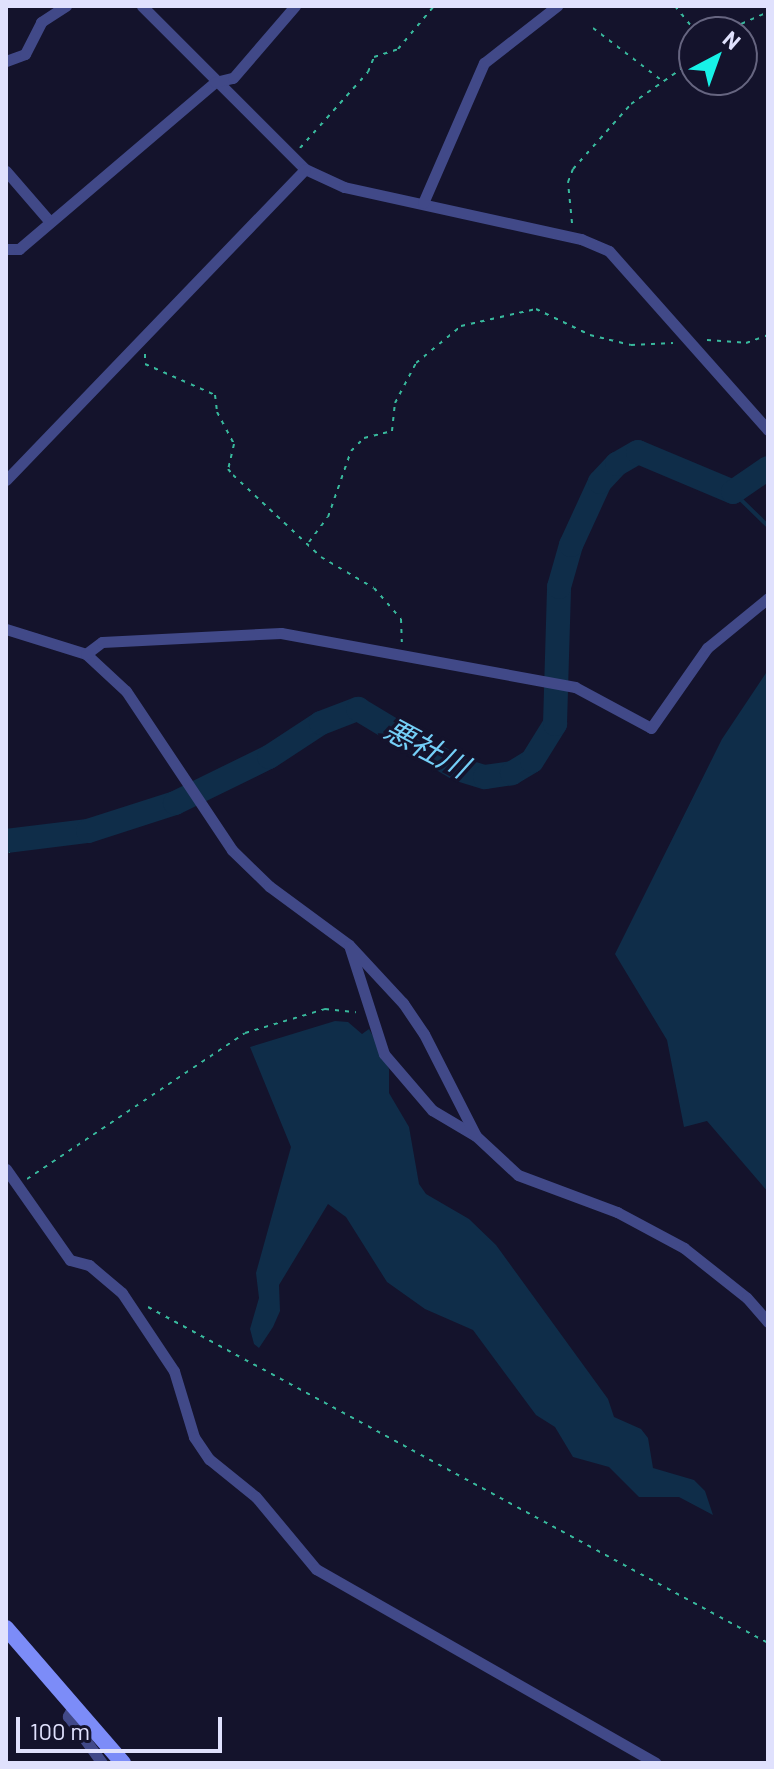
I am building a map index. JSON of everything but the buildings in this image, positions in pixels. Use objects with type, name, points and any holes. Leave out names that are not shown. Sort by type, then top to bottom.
[{"type":"main road","points":[[6,1628],[123,1763]]},
{"type":"street","points":[[6,61],[25,54],[41,22],[66,6]]},
{"type":"street","points":[[142,6],[305,169],[344,187],[574,237],[609,251],[768,430]]},
{"type":"street","points":[[6,249],[19,249],[215,82],[233,78],[295,6]]},
{"type":"street","points":[[423,203],[484,63],[557,6]]},
{"type":"street","points":[[6,480],[305,169]]},
{"type":"street","points":[[6,171],[50,222]]},
{"type":"street","points":[[86,654],[102,642],[281,633],[554,686],[575,687],[651,728],[707,648],[768,598]]},
{"type":"street","points":[[6,629],[86,654],[126,691],[196,801],[250,868],[349,945],[410,1013],[476,1136]]},
{"type":"street","points":[[349,945],[369,1017],[384,1054],[432,1110],[476,1136],[518,1175],[617,1212],[684,1248],[747,1298],[768,1322]]},
{"type":"street","points":[[6,1169],[70,1260],[89,1265],[122,1293],[174,1371],[194,1437],[209,1459],[256,1497],[316,1569],[656,1763]]},
{"type":"street","points":[[74,1705],[68,1716],[102,1763]]},
{"type":"path","points":[[292,156],[334,114],[374,57],[398,49],[434,6]]},
{"type":"path","points":[[593,28],[664,82]]},
{"type":"path","points":[[574,237],[568,182],[573,169],[631,104],[678,72]]},
{"type":"path","points":[[309,542],[328,517],[351,451],[364,438],[392,431],[395,403],[416,363],[461,326],[536,309],[590,335],[631,345],[689,341],[746,343],[768,335]]},
{"type":"path","points":[[140,338],[145,364],[215,395],[217,412],[234,444],[228,469],[309,542],[321,557],[358,575],[401,619],[402,656]]},
{"type":"path","points":[[6,843],[8,851]]},
{"type":"path","points":[[17,1186],[245,1033],[325,1009],[369,1017]]},
{"type":"path","points":[[122,1293],[768,1643]]},
{"type":"water","points":[[768,670],[768,1192],[707,1121],[684,1127],[667,1040],[615,954],[722,739]]},
{"type":"water","points":[[335,1021],[348,1022],[362,1034],[369,1029],[373,1036],[389,1069],[389,1093],[409,1127],[419,1184],[426,1194],[469,1219],[496,1245],[608,1399],[614,1417],[641,1429],[648,1438],[653,1468],[694,1480],[705,1491],[713,1515],[679,1497],[639,1497],[609,1467],[573,1457],[555,1427],[536,1415],[473,1330],[425,1309],[387,1282],[346,1217],[328,1204],[279,1285],[280,1311],[273,1327],[259,1348],[254,1344],[250,1329],[259,1298],[256,1273],[291,1147],[250,1047]]},
{"type":"waterway","name":"悪社川","points":[[6,841],[88,831],[175,803],[269,757],[321,723],[358,709],[458,769],[485,777],[512,773],[532,761],[555,724],[559,587],[571,545],[600,482],[617,464],[638,452],[733,492],[768,468]]},
{"type":"waterway","points":[[733,492],[768,526]]}]
